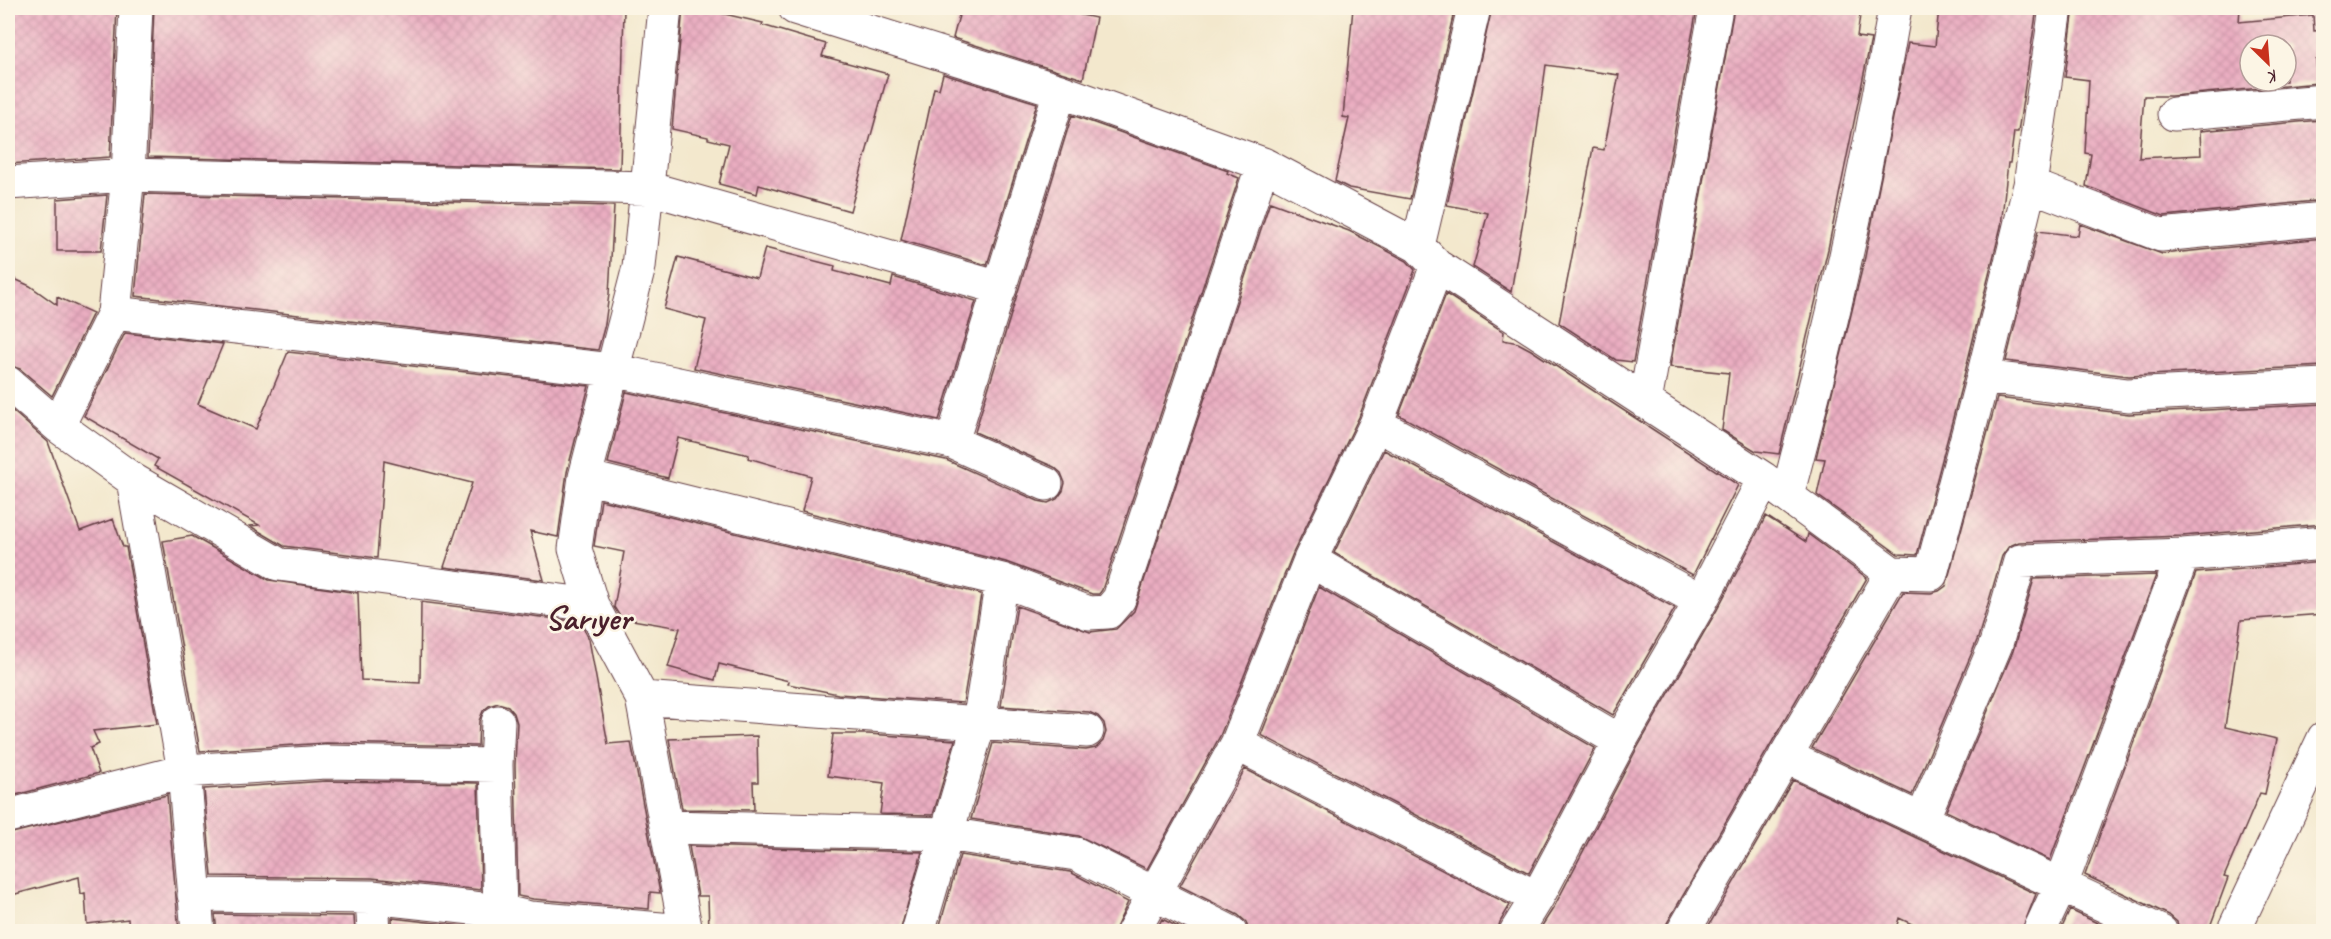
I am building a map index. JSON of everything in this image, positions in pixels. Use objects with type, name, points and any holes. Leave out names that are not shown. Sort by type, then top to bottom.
[{"type":"street","points":[[58,426],[114,313],[128,175],[136,8]]},
{"type":"street","points":[[194,895],[372,897],[520,920],[686,931],[642,698],[592,605],[575,549],[585,477],[639,267],[665,8]]},
{"type":"street","points":[[795,8],[1060,92],[1263,164],[1427,256],[1775,488],[1892,573],[1931,574],[1983,377],[2030,185],[2056,8]]},
{"type":"street","points":[[1133,932],[1153,892],[1237,744],[1310,560],[1376,424],[1427,256],[1474,8]]},
{"type":"street","points":[[1645,402],[1716,8]]},
{"type":"street","points":[[1516,932],[1537,898],[1620,741],[1701,601],[1775,488],[1817,383],[1873,133],[1895,8]]},
{"type":"street","points":[[952,442],[1060,92]]},
{"type":"street","points":[[2174,114],[2324,101]]},
{"type":"street","points":[[585,477],[1002,580],[1089,613],[1108,612],[1119,599],[1263,164]]},
{"type":"street","points":[[8,183],[128,175],[648,188],[1000,288]]},
{"type":"street","points":[[2030,185],[2161,235],[2324,219]]},
{"type":"street","points":[[114,313],[612,370],[952,442],[1046,483]]},
{"type":"street","points":[[1983,377],[2128,395],[2324,386]]},
{"type":"street","points":[[8,383],[58,426],[133,480],[278,564],[592,605]]},
{"type":"street","points":[[1376,424],[1701,601]]},
{"type":"street","points":[[133,480],[184,771],[198,932]]},
{"type":"street","points":[[1922,820],[1996,644],[2020,561],[2183,555],[2324,543]]},
{"type":"street","points":[[2038,932],[2061,885],[2183,555]]},
{"type":"street","points":[[1310,560],[1620,741]]},
{"type":"street","points":[[1683,932],[1892,573]]},
{"type":"street","points":[[918,932],[979,723],[1002,580]]},
{"type":"street","points":[[642,698],[1088,731]]},
{"type":"street","points":[[498,722],[496,765],[520,920]]},
{"type":"street","points":[[2233,932],[2324,738]]},
{"type":"street","points":[[1237,744],[1537,898]]},
{"type":"street","points":[[1785,756],[2161,932]]},
{"type":"street","points":[[8,816],[184,771],[326,762],[496,765]]},
{"type":"street","points":[[667,827],[947,834],[1076,854],[1230,932]]},
{"type":"street","points":[[372,897],[374,932]]},
{"type":"building","points":[[8,8],[117,8],[110,157],[8,164]]},
{"type":"building","points":[[154,8],[624,8],[620,169],[148,157]]},
{"type":"building","points":[[683,8],[699,8],[763,23],[762,25],[826,44],[822,56],[888,74],[850,211],[759,185],[757,194],[719,184],[729,144],[672,129]]},
{"type":"building","points":[[961,8],[1049,8],[1096,18],[1083,79],[953,38]]},
{"type":"building","points":[[1353,8],[1455,8],[1410,199],[1349,188],[1335,181],[1349,118],[1343,117]]},
{"type":"building","points":[[1492,8],[1697,8],[1633,362],[1616,360],[1559,323],[1593,148],[1604,150],[1619,75],[1546,65],[1511,292],[1473,267],[1488,213],[1447,205]]},
{"type":"building","points":[[1734,8],[1861,8],[1857,37],[1871,39],[1828,249],[1779,454],[1756,451],[1722,430],[1729,373],[1670,367]]},
{"type":"building","points":[[1939,8],[2037,8],[2018,132],[2014,132],[2010,163],[2008,163],[2001,226],[1965,372],[1917,555],[1898,554],[1817,495],[1825,459],[1816,458],[1865,257],[1908,43],[1935,46]]},
{"type":"building","points":[[2074,8],[2240,8],[2239,22],[2313,15],[2314,31],[2324,30],[2324,60],[2316,60],[2318,83],[2298,85],[2298,33],[2238,33],[2238,90],[2144,96],[2139,158],[2201,155],[2200,131],[2321,120],[2324,132],[2324,200],[2164,216],[2086,186],[2091,154],[2085,153],[2089,80],[2065,77]]},
{"type":"building","points":[[943,74],[1037,103],[987,265],[901,240],[934,88],[939,89]]},
{"type":"building","points":[[1072,115],[1228,171],[1227,173],[1239,178],[1099,594],[1092,594],[1006,562],[802,511],[811,476],[748,458],[749,455],[678,438],[668,478],[608,463],[626,392],[946,460],[1038,501],[1048,503],[1057,499],[1065,483],[1061,473],[1054,467],[975,432]]},
{"type":"building","points":[[145,194],[614,206],[609,294],[605,324],[598,350],[135,296]]},
{"type":"building","points":[[107,195],[101,251],[57,251],[57,199]]},
{"type":"building","points":[[1270,202],[1349,231],[1407,261],[1415,270],[1359,417],[1293,553],[1220,736],[1147,869],[1079,836],[971,819],[993,743],[1086,750],[1096,748],[1103,741],[1106,732],[1104,723],[1098,716],[1089,712],[1001,706],[1017,606],[1090,632],[1116,629],[1134,611]]},
{"type":"building","points":[[2080,224],[2162,254],[2324,238],[2324,366],[2129,376],[2006,361],[2038,231],[2078,236]]},
{"type":"building","points":[[765,248],[835,266],[834,271],[891,286],[893,277],[976,301],[939,420],[694,368],[706,320],[664,309],[678,257],[757,278]]},
{"type":"building","points":[[8,276],[30,286],[57,305],[57,297],[93,313],[52,396],[20,369],[8,365]]},
{"type":"building","points":[[1446,294],[1504,332],[1503,340],[1518,343],[1531,350],[1738,485],[1693,575],[1399,415]]},
{"type":"building","points":[[125,333],[223,344],[198,404],[256,429],[288,352],[589,386],[567,472],[558,537],[530,531],[544,580],[444,567],[472,483],[384,461],[377,558],[284,546],[250,526],[259,525],[154,466],[158,459],[84,416]]},
{"type":"building","points":[[1997,398],[2129,414],[2324,404],[2324,524],[2182,536],[2019,542],[2009,546],[2002,556],[1978,638],[1912,795],[1812,748],[1903,592],[1931,593],[1946,586]]},
{"type":"building","points":[[8,407],[48,442],[80,531],[113,519],[123,547],[126,547],[157,724],[93,731],[99,744],[90,748],[99,773],[8,797]]},
{"type":"building","points":[[1384,450],[1675,608],[1613,715],[1334,553]]},
{"type":"building","points":[[601,500],[981,594],[963,703],[838,694],[788,684],[789,681],[719,664],[715,680],[668,667],[680,628],[621,618],[614,607],[624,552],[594,546]]},
{"type":"building","points":[[1766,516],[1806,542],[1808,534],[1867,578],[1667,923],[1664,932],[1538,932],[1554,907],[1636,750],[1717,610]]},
{"type":"building","points":[[192,536],[269,580],[358,593],[361,680],[420,683],[421,602],[580,622],[589,639],[608,744],[631,742],[660,893],[650,892],[649,909],[518,896],[515,765],[517,723],[514,713],[508,706],[498,703],[483,711],[479,721],[478,746],[326,743],[200,751],[163,541]]},
{"type":"building","points":[[2324,562],[2324,614],[2241,620],[2225,727],[2277,739],[2265,794],[2260,793],[2224,877],[2228,878],[2208,932],[2180,932],[2177,922],[2169,915],[2085,875],[2196,573]]},
{"type":"building","points":[[2156,575],[2050,860],[1946,811],[2013,651],[2034,579]]},
{"type":"building","points":[[1319,587],[1595,748],[1529,873],[1261,735]]},
{"type":"building","points":[[833,734],[955,740],[933,815],[880,814],[884,783],[828,776]]},
{"type":"building","points":[[757,736],[758,782],[753,782],[754,810],[682,809],[669,739]]},
{"type":"building","points":[[1245,769],[1510,905],[1497,932],[1249,932],[1246,922],[1238,915],[1180,886]]},
{"type":"building","points":[[1793,780],[2036,894],[2021,932],[1929,932],[1899,918],[1895,932],[1705,932]]},
{"type":"building","points":[[326,781],[478,783],[481,890],[372,878],[212,876],[204,789]]},
{"type":"building","points":[[167,795],[179,932],[129,932],[128,919],[87,924],[85,893],[81,894],[79,877],[8,896],[8,834]]},
{"type":"building","points":[[689,846],[922,852],[900,932],[709,932],[708,896],[698,896]]},
{"type":"building","points":[[960,855],[1070,872],[1128,902],[1114,932],[938,932]]},
{"type":"building","points":[[2070,910],[2116,932],[2060,932]]},
{"type":"building","points":[[215,914],[354,916],[355,932],[217,932]]},
{"type":"building","points":[[392,918],[497,930],[505,932],[393,932]]},
{"type":"building","points":[[1162,919],[1188,932],[1155,932]]},
{"type":"district","name":"Sarıyer","points":[[588,617]]}]
